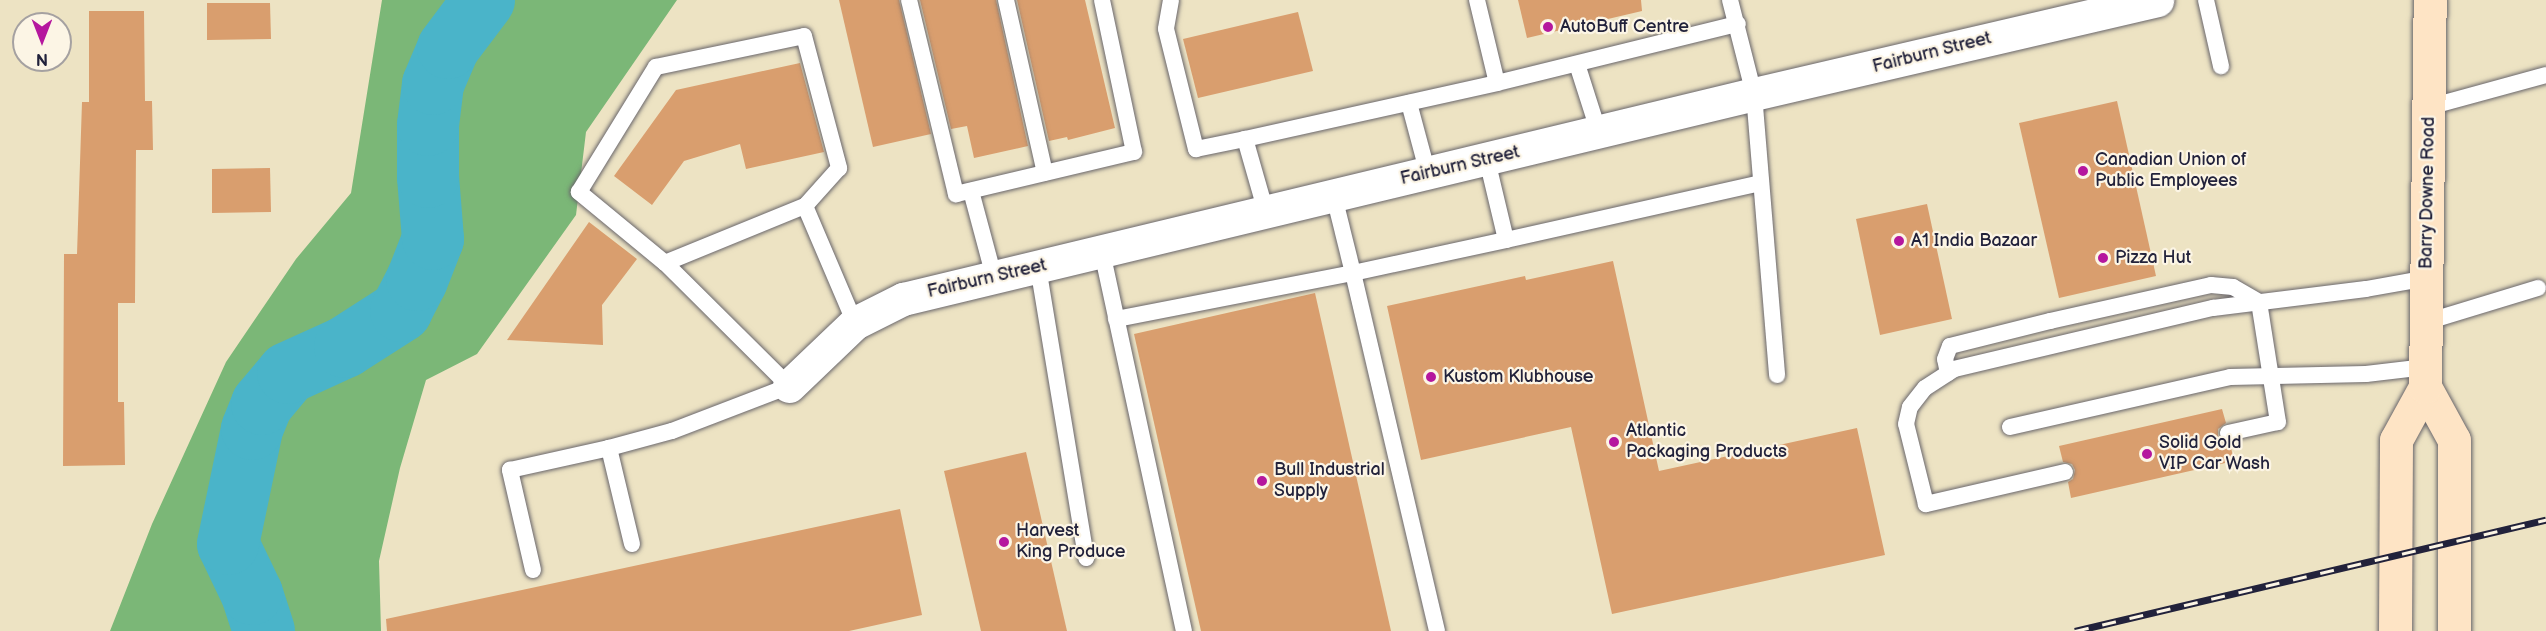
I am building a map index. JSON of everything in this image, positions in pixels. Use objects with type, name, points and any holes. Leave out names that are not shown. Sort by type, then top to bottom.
[{"type":"main road","name":"Barry Downe Road","points":[[2395,631],[2396,440],[2425,377],[2430,0]]},
{"type":"main road","name":"Barry Downe Road","points":[[2425,377],[2454,440],[2454,631]]},
{"type":"street","name":"Fairburn Street","points":[[789,386],[855,323],[903,299],[1754,94],[2157,0]]},
{"type":"lane","points":[[909,0],[957,194],[1134,152],[1102,0]]},
{"type":"lane","points":[[1006,0],[1046,173]]},
{"type":"lane","points":[[1171,0],[1166,29],[1196,149],[1497,83],[1738,24]]},
{"type":"lane","points":[[1477,0],[1497,83]]},
{"type":"lane","points":[[1730,0],[1738,24],[1754,94],[1777,375]]},
{"type":"lane","points":[[2206,0],[2221,66]]},
{"type":"lane","points":[[533,570],[510,470],[672,431],[789,386],[665,263],[579,192],[656,67],[804,36],[839,168],[806,206],[665,263]]},
{"type":"lane","points":[[1577,64],[1599,133]]},
{"type":"lane","points":[[2429,107],[2546,75]]},
{"type":"lane","points":[[1409,103],[1428,174]]},
{"type":"lane","points":[[1245,139],[1266,212]]},
{"type":"lane","points":[[1487,160],[1506,240]]},
{"type":"lane","points":[[1116,319],[1353,273],[1761,183]]},
{"type":"lane","points":[[971,191],[994,277]]},
{"type":"lane","points":[[1334,196],[1437,631]]},
{"type":"lane","points":[[806,206],[855,323]]},
{"type":"lane","points":[[1102,252],[1184,631]]},
{"type":"lane","points":[[1038,267],[1086,558]]},
{"type":"lane","points":[[2065,472],[1926,504],[1906,424],[1910,407],[1920,394],[1954,369],[2202,310],[2366,289],[2427,278]]},
{"type":"lane","points":[[1948,373],[1945,359],[1950,346],[2050,321],[2211,285],[2233,287],[2259,302]]},
{"type":"lane","points":[[2426,322],[2538,288]]},
{"type":"lane","points":[[2228,433],[2278,422],[2259,302]]},
{"type":"lane","points":[[2010,427],[2230,377],[2366,374],[2425,377]]},
{"type":"lane","points":[[609,448],[632,544]]},
{"type":"green space","points":[[382,0],[677,0],[586,132],[576,215],[477,354],[426,380],[400,468],[379,561],[381,631],[110,631],[152,524],[226,362],[296,259],[351,193]]},
{"type":"building","points":[[839,0],[899,0],[931,134],[873,147]]},
{"type":"building","points":[[920,0],[996,0],[1028,146],[974,158],[967,126],[951,129]]},
{"type":"building","points":[[1017,0],[1085,0],[1115,128],[1068,140],[1067,137],[1049,141]]},
{"type":"building","name":"AutoBuff Centre","points":[[1518,0],[1641,0],[1642,11],[1527,38]]},
{"type":"building","points":[[207,3],[270,3],[271,39],[207,40]]},
{"type":"building","points":[[89,11],[144,11],[145,101],[152,101],[153,150],[136,150],[135,303],[118,303],[118,402],[124,402],[125,465],[63,466],[64,254],[77,254],[82,102],[89,102]]},
{"type":"building","points":[[1298,12],[1313,71],[1198,98],[1183,39]]},
{"type":"building","points":[[800,63],[824,152],[746,169],[740,144],[684,161],[652,205],[614,176],[676,90]]},
{"type":"building","points":[[2117,101],[2156,276],[2059,298],[2019,123]]},
{"type":"building","points":[[270,168],[271,212],[212,213],[212,169]]},
{"type":"building","points":[[1927,204],[1952,319],[1880,335],[1856,219]]},
{"type":"building","points":[[589,222],[637,259],[602,305],[603,345],[507,340]]},
{"type":"building","name":"Atlantic Packaging Products","points":[[1613,261],[1659,471],[1857,428],[1885,555],[1612,614],[1571,427],[1421,460],[1387,306],[1525,276],[1526,280]]},
{"type":"building","name":"Bull Industrial Supply","points":[[1315,293],[1391,631],[1201,631],[1134,334]]},
{"type":"building","name":"Solid Gold VIP Car Wash","points":[[2222,409],[2226,423],[2218,429],[2218,436],[2224,443],[2230,443],[2234,461],[2071,498],[2068,482],[2073,479],[2075,470],[2072,464],[2063,462],[2059,446]]},
{"type":"building","name":"Harvest King Produce","points":[[1026,452],[1067,631],[981,631],[944,471]]},
{"type":"building","points":[[900,509],[922,615],[849,631],[387,631],[386,619]]},
{"type":"waterway","points":[[264,631],[252,594],[228,544],[252,429],[262,404],[288,373],[345,347],[401,311],[417,280],[433,239],[428,177],[428,125],[433,84],[448,48],[484,0]]},
{"type":"railway","points":[[2075,631],[2546,520]]},
{"type":"place","name":"AutoBuff Centre","points":[[1548,27]]},
{"type":"place","name":"Canadian Union of Public Employees","points":[[2083,171]]},
{"type":"place","name":"A1 India Bazaar","points":[[1899,241]]},
{"type":"place","name":"Pizza Hut","points":[[2103,258]]},
{"type":"place","name":"Kustom Klubhouse","points":[[1431,377]]},
{"type":"place","name":"Atlantic Packaging Products","points":[[1614,442]]},
{"type":"place","name":"Solid Gold VIP Car Wash","points":[[2147,454]]},
{"type":"place","name":"Bull Industrial Supply","points":[[1262,481]]},
{"type":"place","name":"Harvest King Produce","points":[[1004,542]]}]
